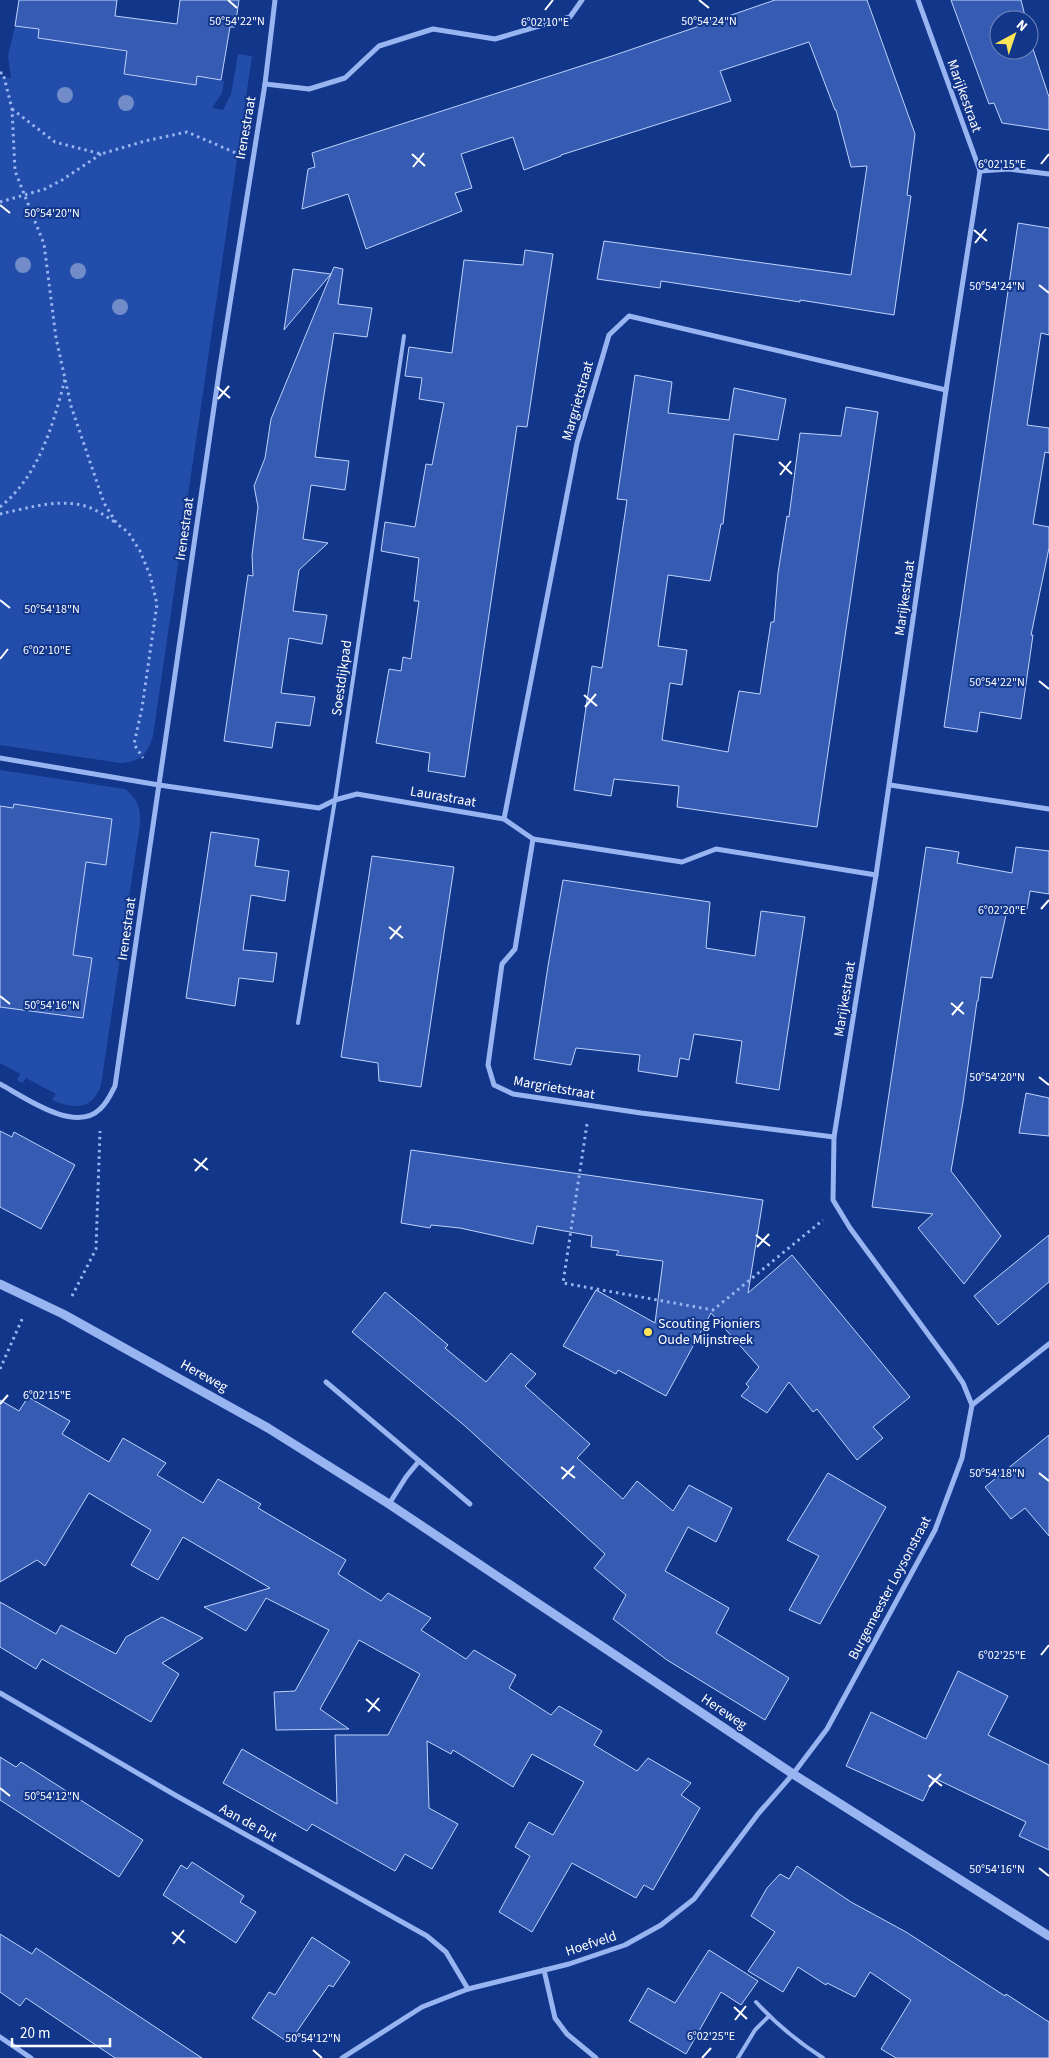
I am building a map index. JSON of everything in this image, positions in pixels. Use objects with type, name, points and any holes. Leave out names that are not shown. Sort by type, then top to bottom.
[{"type":"street","name":"Irenestraat","points":[[100,1110],[115,1086],[252,160],[265,84],[275,0]]},
{"type":"street","points":[[265,84],[310,89],[345,78],[379,46],[433,29],[495,40],[570,16],[582,0]]},
{"type":"street","name":"Marijkestraat","points":[[918,0],[980,171],[946,390],[890,785],[834,1137],[833,1200],[837,1209],[963,1383],[972,1405]]},
{"type":"street","points":[[980,171],[1009,169],[1049,174]]},
{"type":"street","name":"Margrietstraat","points":[[504,819],[577,443],[609,335],[629,316],[946,390]]},
{"type":"street","name":"Laurastraat","points":[[0,758],[159,785],[319,808],[335,800],[357,794],[504,819],[534,839],[682,862],[716,849],[876,875]]},
{"type":"street","points":[[890,785],[1049,810]]},
{"type":"street","name":"Margrietstraat","points":[[534,839],[515,949],[502,964],[488,1065],[489,1074],[494,1085],[513,1094],[834,1137]]},
{"type":"street","points":[[0,1084],[58,1114],[78,1118],[91,1115],[100,1110]]},
{"type":"street","name":"Hereweg","points":[[0,1284],[63,1314],[252,1418],[389,1504],[793,1774],[1049,1936]]},
{"type":"street","points":[[972,1405],[1049,1344]]},
{"type":"street","points":[[326,1382],[470,1504]]},
{"type":"street","name":"Burgemeester Loysonstraat","points":[[793,1774],[827,1730],[935,1530],[962,1458],[972,1405]]},
{"type":"street","points":[[389,1504],[406,1477],[419,1461]]},
{"type":"street","name":"Aan de Put","points":[[0,1693],[176,1795],[427,1936],[446,1952],[468,1989]]},
{"type":"street","name":"Hoefveld","points":[[342,2058],[422,2007],[468,1989],[544,1970],[625,1945],[661,1925],[694,1899],[758,1814],[793,1774]]},
{"type":"street","points":[[544,1970],[555,2018],[567,2034],[596,2058]]},
{"type":"street","points":[[0,2037],[31,2058]]},
{"type":"lane","name":"Soestdijkpad","points":[[298,1023],[335,800],[404,336]]},
{"type":"lane","points":[[756,2002],[798,2042],[824,2058]]},
{"type":"lane","points":[[738,2058],[755,2030],[769,2016]]},
{"type":"path","points":[[0,73],[3,73],[12,109],[15,171],[44,244],[56,338],[71,406],[104,502],[117,524]]},
{"type":"path","points":[[12,109],[55,142],[101,154]]},
{"type":"path","points":[[0,202],[45,189],[101,154],[145,141],[187,132],[252,160]]},
{"type":"path","points":[[0,507],[21,484],[41,452],[54,424],[65,378]]},
{"type":"path","points":[[0,514],[30,507],[66,503],[91,508],[128,532],[140,551],[150,575],[157,604],[142,708],[134,744],[159,785]]},
{"type":"path","points":[[590,1105],[563,1282],[713,1310],[837,1209]]},
{"type":"path","points":[[63,1314],[96,1249],[100,1110]]},
{"type":"path","points":[[0,1369],[32,1299]]},
{"type":"shaded area","points":[[15,26],[39,29],[38,38],[127,52],[124,75],[196,85],[197,76],[224,81],[222,93],[212,108],[223,110],[231,94],[238,54],[252,56],[153,736],[142,756],[127,762],[120,763],[0,745],[0,77],[11,78],[8,56]]},
{"type":"shaded area","points":[[0,770],[125,789],[136,801],[139,809],[140,824],[101,1085],[93,1100],[81,1106],[68,1105],[52,1100],[56,1094],[26,1078],[22,1083],[17,1080],[20,1074],[0,1063]]},
{"type":"building","points":[[19,0],[117,0],[115,16],[177,24],[180,0],[239,0],[235,27],[230,27],[221,80],[197,76],[196,85],[124,74],[127,51],[38,38],[39,29],[15,26]]},
{"type":"building","points":[[775,0],[867,0],[915,134],[907,195],[911,196],[894,315],[661,281],[660,288],[597,279],[604,241],[851,275],[867,166],[851,167],[836,110],[809,42],[720,71],[731,101],[561,155],[524,170],[513,137],[461,154],[472,188],[455,193],[462,211],[366,249],[348,194],[302,209],[308,169],[315,167],[312,153],[615,55]]},
{"type":"building","points":[[951,0],[1021,0],[1024,10],[989,10],[989,60],[1037,60],[1049,97],[1049,130],[1002,123],[994,103],[989,104]]},
{"type":"building","points":[[1018,223],[1049,228],[1049,335],[1041,333],[1027,425],[1049,428],[1049,453],[1045,452],[1033,524],[1049,527],[1049,548],[1031,635],[1033,635],[1021,719],[980,712],[977,732],[944,727]]},
{"type":"building","points":[[525,250],[553,254],[527,427],[517,426],[465,777],[428,771],[430,753],[376,743],[389,669],[401,671],[403,657],[411,659],[419,601],[414,601],[419,558],[381,551],[385,522],[415,527],[426,464],[432,465],[444,403],[419,399],[422,378],[405,376],[409,347],[452,353],[464,260],[523,265]]},
{"type":"building","points":[[334,267],[343,269],[338,304],[372,308],[367,337],[334,333],[323,401],[315,457],[349,461],[345,490],[311,485],[303,539],[328,543],[299,570],[293,611],[327,615],[322,644],[289,638],[281,693],[315,697],[310,726],[276,722],[272,748],[224,741],[248,575],[253,576],[252,555],[258,507],[254,486],[265,458],[271,419]]},
{"type":"building","points":[[293,269],[331,274],[284,330]]},
{"type":"building","points":[[635,375],[672,382],[668,413],[729,420],[734,388],[786,399],[778,440],[734,434],[723,524],[721,524],[710,581],[668,575],[658,646],[687,650],[682,685],[670,683],[662,740],[728,752],[739,691],[760,694],[771,622],[774,622],[778,573],[787,516],[789,517],[800,433],[841,436],[846,407],[878,412],[817,827],[677,807],[679,786],[614,779],[611,796],[574,790],[592,666],[602,668],[627,500],[617,499]]},
{"type":"building","points":[[14,804],[112,819],[106,865],[86,862],[73,955],[92,958],[83,1018],[0,1007],[0,806],[13,808]]},
{"type":"building","points":[[211,832],[259,839],[255,866],[289,871],[285,901],[251,895],[243,950],[277,953],[273,982],[239,978],[235,1006],[186,998]]},
{"type":"building","points":[[926,847],[959,852],[957,863],[1012,873],[1016,847],[1049,851],[1049,894],[1030,891],[1027,909],[1008,906],[992,978],[981,977],[951,1171],[1001,1236],[964,1284],[918,1228],[933,1214],[872,1207]]},
{"type":"building","points":[[372,856],[454,867],[421,1087],[379,1081],[378,1063],[341,1057]]},
{"type":"building","points":[[563,880],[710,902],[706,948],[755,956],[761,911],[805,917],[779,1090],[736,1083],[742,1041],[694,1034],[689,1060],[680,1058],[677,1077],[638,1071],[640,1055],[576,1048],[571,1065],[534,1059]]},
{"type":"building","points":[[1026,1093],[1049,1098],[1049,1136],[1019,1133]]},
{"type":"building","points":[[0,1131],[12,1137],[14,1132],[75,1165],[41,1229],[0,1207]]},
{"type":"building","points":[[411,1150],[763,1200],[748,1293],[792,1255],[910,1397],[873,1427],[883,1438],[857,1460],[817,1409],[813,1412],[789,1382],[767,1413],[741,1396],[749,1387],[746,1384],[759,1367],[711,1313],[666,1396],[618,1370],[616,1374],[563,1346],[596,1290],[655,1323],[663,1261],[616,1255],[619,1251],[591,1247],[592,1236],[537,1226],[533,1244],[460,1228],[431,1225],[430,1228],[401,1223]]},
{"type":"building","points":[[1049,1235],[1049,1282],[998,1325],[974,1296]]},
{"type":"building","points":[[385,1292],[448,1345],[445,1348],[486,1382],[511,1353],[536,1374],[525,1386],[590,1444],[577,1458],[623,1499],[637,1481],[673,1511],[689,1485],[732,1508],[716,1542],[688,1527],[665,1571],[729,1608],[716,1633],[789,1678],[765,1720],[667,1660],[613,1619],[626,1595],[594,1568],[605,1554],[465,1426],[352,1332]]},
{"type":"building","points":[[28,1397],[70,1421],[62,1434],[109,1462],[123,1438],[166,1463],[157,1475],[203,1503],[218,1479],[261,1504],[258,1508],[346,1560],[338,1574],[381,1601],[388,1593],[431,1618],[421,1630],[466,1659],[474,1650],[516,1675],[509,1688],[551,1715],[559,1706],[602,1731],[594,1745],[637,1771],[648,1758],[691,1783],[681,1795],[700,1808],[653,1890],[644,1885],[636,1898],[572,1863],[532,1932],[499,1912],[530,1856],[515,1847],[529,1822],[553,1835],[584,1782],[532,1754],[513,1787],[453,1750],[451,1754],[427,1741],[429,1808],[458,1824],[432,1869],[405,1854],[395,1871],[312,1824],[307,1831],[223,1783],[242,1749],[337,1804],[335,1735],[388,1735],[420,1674],[359,1640],[320,1709],[349,1729],[276,1730],[274,1692],[295,1691],[329,1630],[266,1598],[246,1631],[204,1607],[270,1588],[183,1537],[158,1580],[131,1565],[151,1530],[89,1493],[45,1566],[37,1560],[0,1582],[0,1400],[19,1411]]},
{"type":"building","points":[[1049,1435],[1049,1536],[1025,1508],[1011,1519],[985,1487]]},
{"type":"building","points":[[828,1473],[886,1507],[820,1624],[789,1610],[819,1556],[787,1540]]},
{"type":"building","points":[[0,1602],[56,1634],[61,1625],[116,1654],[126,1637],[162,1617],[203,1638],[162,1663],[179,1674],[151,1722],[42,1659],[36,1669],[0,1647]]},
{"type":"building","points":[[958,1671],[1008,1696],[988,1735],[1049,1765],[1049,1850],[1019,1836],[1026,1822],[934,1778],[923,1801],[846,1766],[871,1712],[926,1739]]},
{"type":"building","points":[[0,1757],[16,1767],[21,1762],[143,1840],[119,1877],[0,1800]]},
{"type":"building","points":[[192,1862],[244,1896],[240,1902],[256,1912],[236,1943],[163,1895],[181,1865],[187,1869]]},
{"type":"building","points":[[797,1866],[851,1902],[906,1932],[1049,2022],[1049,2058],[896,2058],[881,2049],[911,2000],[870,1972],[855,1997],[827,1983],[826,1985],[798,1967],[783,1992],[748,1971],[775,1932],[751,1916],[767,1888],[780,1874],[789,1879]]},
{"type":"building","points":[[0,1934],[32,1954],[36,1948],[202,2058],[115,2058],[26,1998],[20,2006],[0,1992]]},
{"type":"building","points":[[312,1937],[350,1962],[333,1987],[329,1985],[289,2043],[252,2018],[269,1992],[275,1995]]},
{"type":"building","points":[[709,1950],[758,1981],[741,2005],[721,1992],[686,2054],[629,2021],[648,1988],[675,2003]]},
{"type":"place","name":"Scouting Pioniers Oude Mijnstreek","points":[[648,1332]]}]
